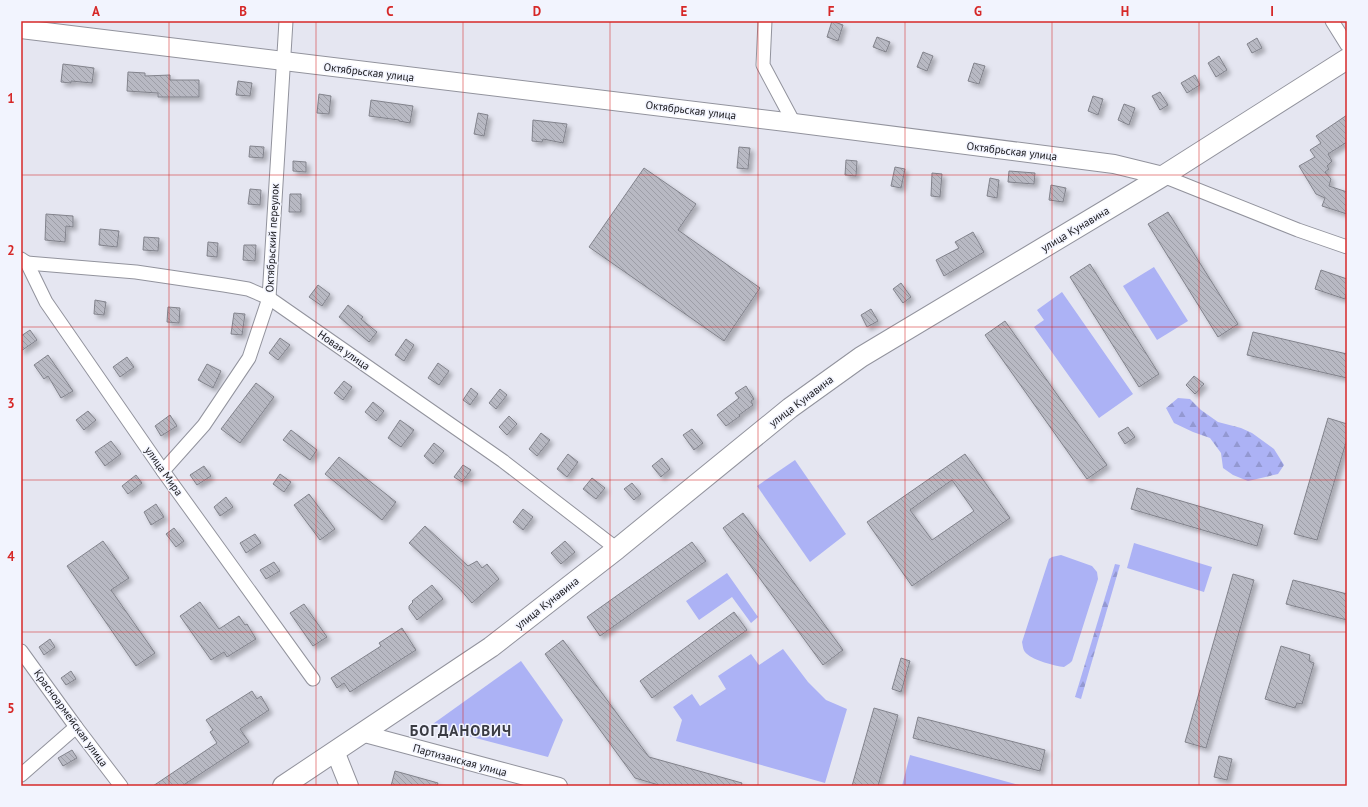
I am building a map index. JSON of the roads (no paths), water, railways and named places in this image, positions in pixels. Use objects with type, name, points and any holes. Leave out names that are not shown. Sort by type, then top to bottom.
[{"type":"main road","name":"Октябрьская улица","points":[[21,28],[283,62],[794,123],[1114,164],[1163,176]]},
{"type":"main road","name":"улица Кунавина","points":[[283,786],[490,647],[617,549],[790,408],[849,365],[1163,176],[1347,59]]},
{"type":"main road","points":[[335,751],[349,786]]},
{"type":"street","name":"Октябрьский переулок","points":[[163,471],[204,425],[249,358],[269,298],[286,21]]},
{"type":"street","points":[[765,21],[763,65],[794,123]]},
{"type":"street","points":[[1332,21],[1347,45]]},
{"type":"street","name":"Октябрьская улица","points":[[1163,176],[1347,248]]},
{"type":"street","name":"Новая улица","points":[[24,261],[136,272],[216,284],[248,289],[269,298],[503,461],[617,549]]},
{"type":"street","name":"улица Мира","points":[[24,261],[46,302],[163,471],[313,679]]},
{"type":"street","name":"Красноармейская улица","points":[[21,651],[121,786]]},
{"type":"street","points":[[21,775],[76,727]]},
{"type":"street","name":"Партизанская улица","points":[[361,734],[559,786]]},
{"type":"district","name":"БОГДАНОВИЧ","points":[[461,730]]}]
